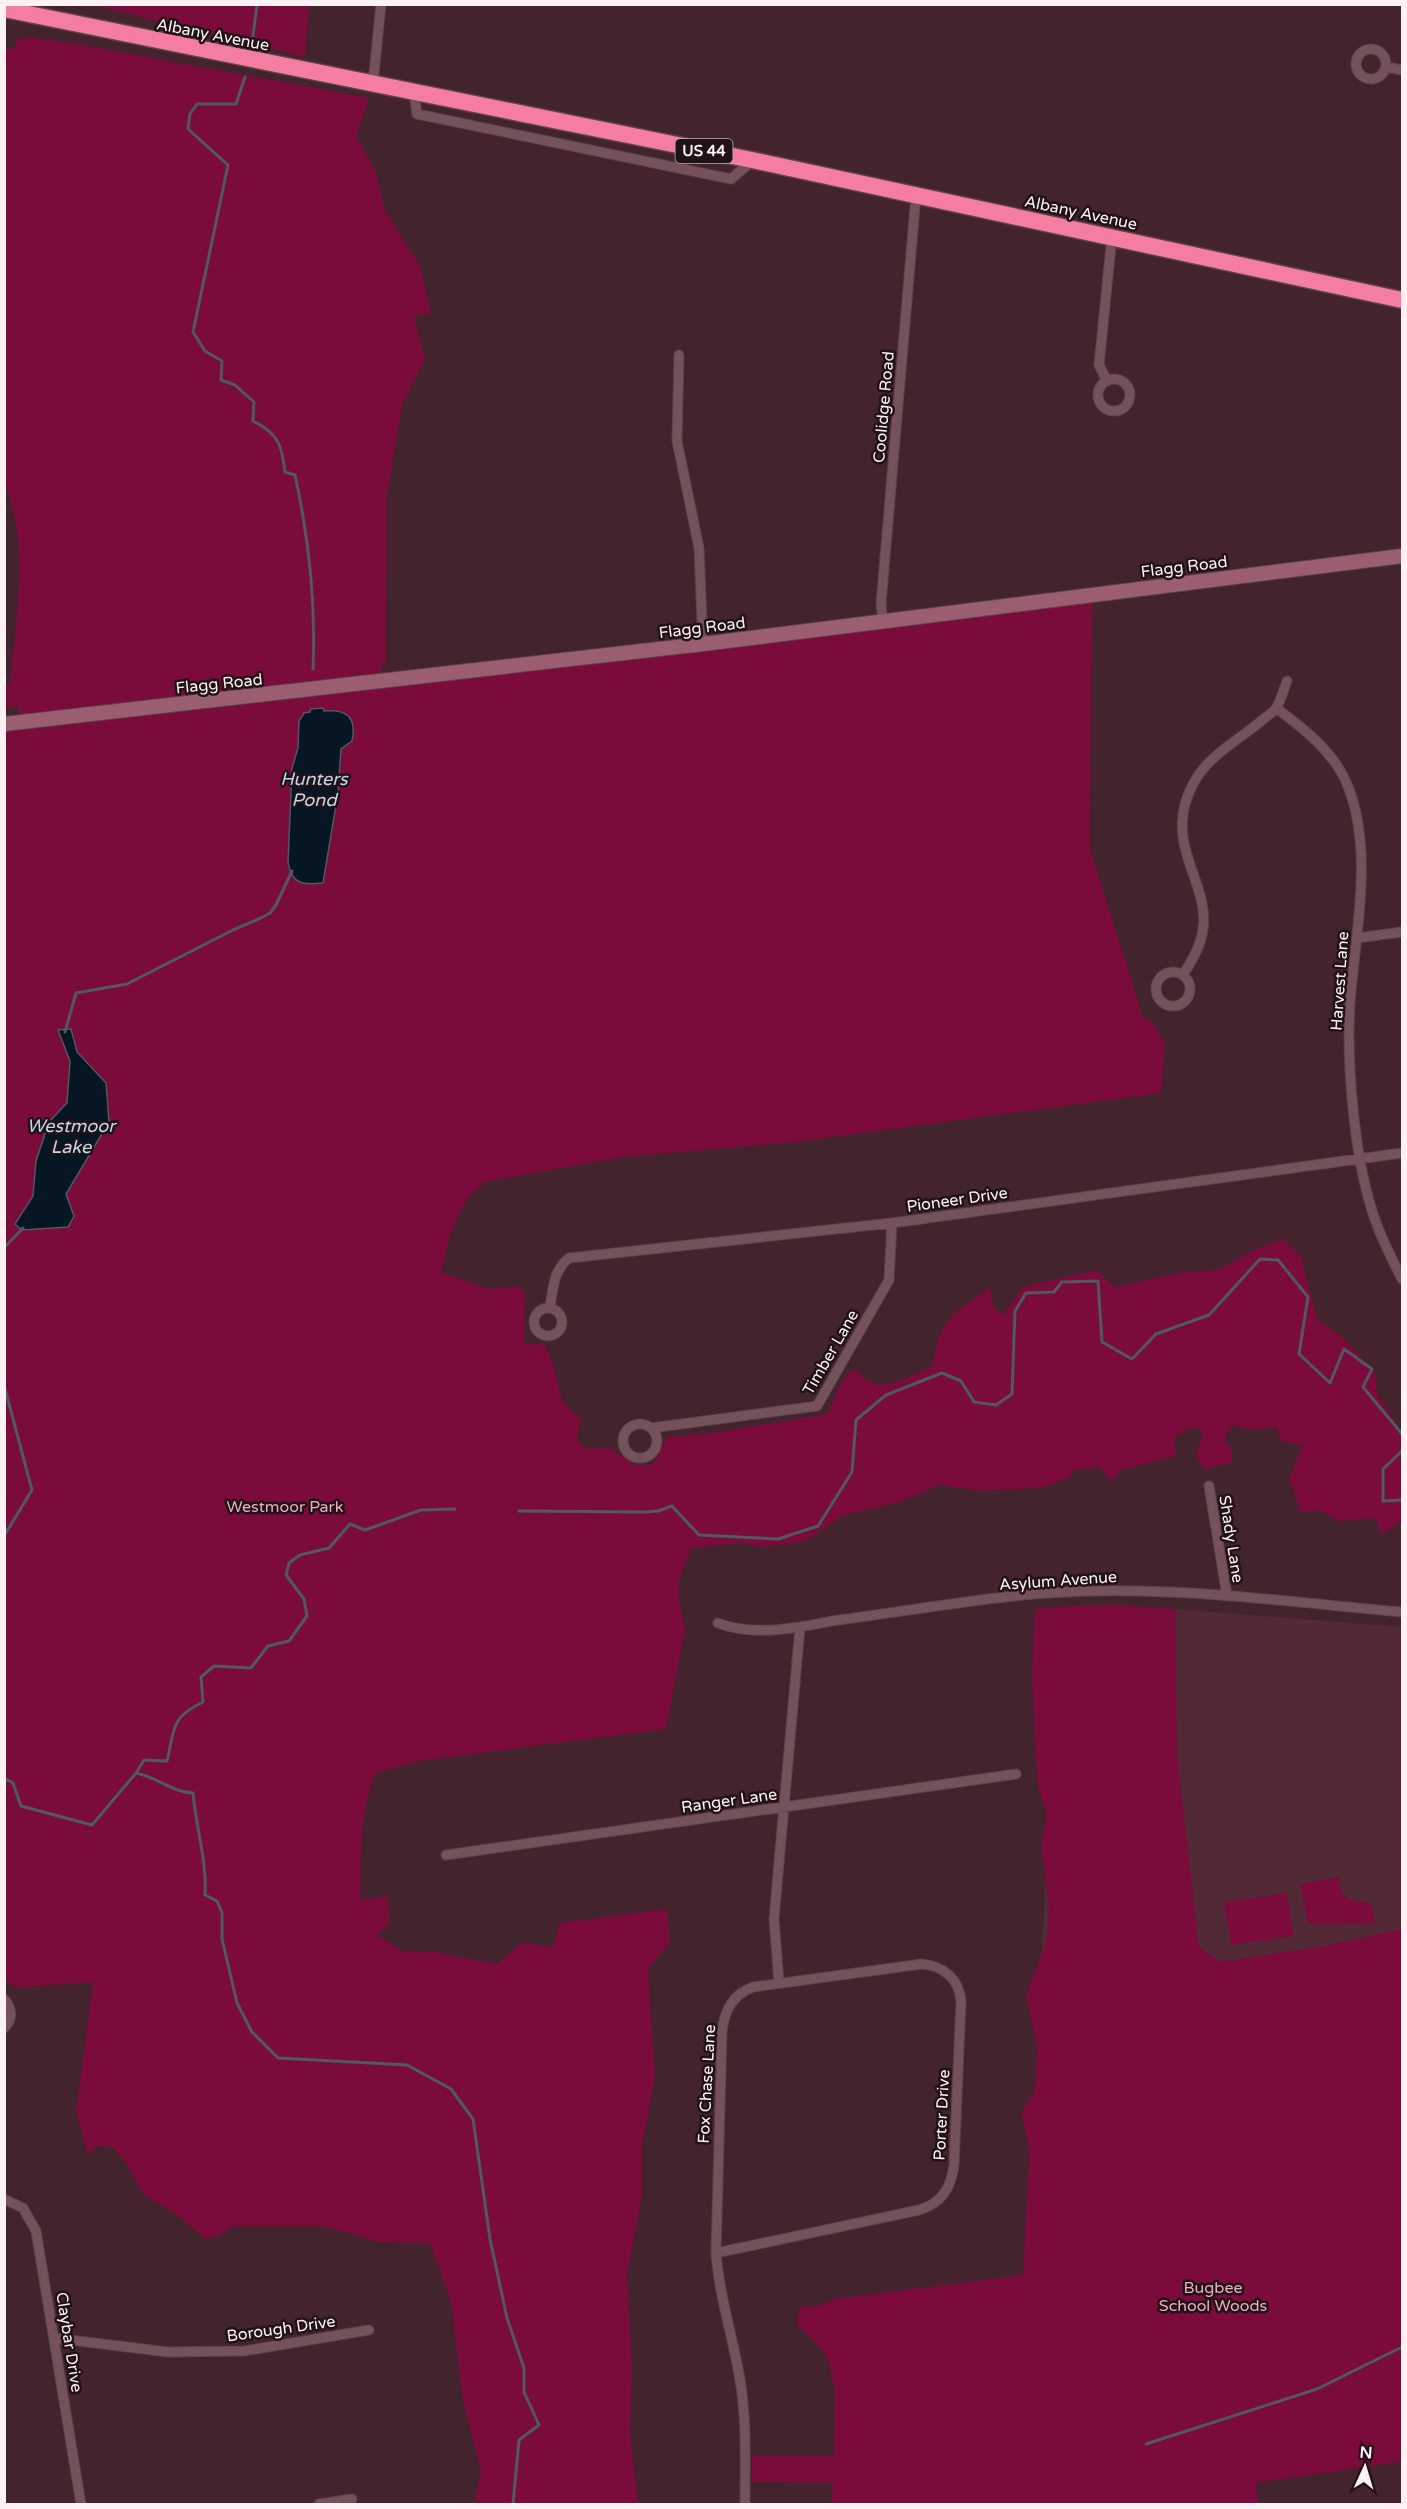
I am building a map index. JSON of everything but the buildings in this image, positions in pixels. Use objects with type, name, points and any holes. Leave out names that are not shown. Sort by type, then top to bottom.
[{"type":"highway","name":"Albany Avenue","points":[[4,9],[752,160],[1402,300]]},
{"type":"street","points":[[373,84],[381,4]]},
{"type":"street","points":[[1386,67],[1402,70]]},
{"type":"street","name":"Coolidge Road","points":[[883,622],[881,604],[916,195]]},
{"type":"street","points":[[1107,381],[1099,365],[1112,236]]},
{"type":"street","points":[[679,354],[677,441],[698,539],[703,644]]},
{"type":"street","name":"Flagg Road","points":[[4,724],[703,644],[1402,556]]},
{"type":"street","points":[[1183,975],[1197,950],[1203,927],[1199,895],[1182,841],[1182,824],[1189,792],[1196,776],[1207,762],[1276,708],[1287,681]]},
{"type":"street","name":"Harvest Lane","points":[[1276,708],[1304,729],[1329,756],[1348,784],[1355,807],[1361,877],[1350,993],[1349,1036],[1352,1094],[1361,1159],[1377,1224],[1402,1279]]},
{"type":"street","points":[[1357,938],[1402,932]]},
{"type":"street","name":"Pioneer Drive","points":[[550,1308],[557,1272],[560,1265],[568,1258],[892,1223],[1402,1153]]},
{"type":"street","name":"Timber Lane","points":[[651,1428],[817,1407],[889,1280],[892,1223]]},
{"type":"street","name":"Shady Lane","points":[[1209,1486],[1227,1596]]},
{"type":"street","name":"Asylum Avenue","points":[[718,1623],[747,1630],[800,1627],[1058,1592],[1133,1591],[1227,1596],[1402,1612]]},
{"type":"street","points":[[779,1983],[774,1919],[800,1627]]},
{"type":"street","name":"Ranger Lane","points":[[446,1855],[1016,1774]]},
{"type":"street","name":"Porter Drive","points":[[716,2253],[926,2208],[944,2196],[952,2177],[961,2001],[957,1985],[946,1971],[931,1965],[922,1965],[779,1983]]},
{"type":"street","name":"Fox Chase Lane","points":[[745,2505],[744,2409],[740,2379],[718,2279],[716,2253],[723,2021],[729,2004],[741,1993],[753,1987],[779,1983]]},
{"type":"street","points":[[4,2000],[12,2013],[10,2022],[4,2028]]},
{"type":"street","name":"Claybar Drive","points":[[4,2199],[22,2208],[34,2224],[81,2505]]},
{"type":"street","name":"Borough Drive","points":[[54,2338],[168,2352],[244,2351],[369,2330]]},
{"type":"street","points":[[319,2505],[352,2499]]},
{"type":"shaded area","points":[[1088,1605],[1175,1611],[1175,1609],[1402,1627],[1402,1959],[1039,2007],[1059,1608]]},
{"type":"green space","points":[[93,5],[309,5],[305,57]]},
{"type":"green space","points":[[27,37],[71,43],[369,98],[356,136],[375,170],[385,210],[420,266],[431,314],[414,316],[425,359],[402,405],[387,496],[386,663],[381,664],[381,675],[19,714],[18,706],[5,708],[4,687],[10,684],[19,582],[19,556],[12,506],[4,484],[5,48],[11,49],[16,46],[16,38],[24,40]]},
{"type":"green space","name":"Westmoor Park","points":[[1092,601],[1090,849],[1144,1020],[1151,1020],[1165,1044],[1161,1093],[795,1142],[622,1157],[484,1182],[465,1201],[450,1235],[441,1272],[488,1289],[520,1286],[525,1295],[524,1344],[544,1344],[551,1358],[563,1402],[580,1418],[577,1440],[587,1449],[610,1448],[634,1465],[653,1465],[667,1437],[714,1433],[827,1414],[839,1386],[850,1371],[857,1370],[864,1379],[883,1384],[904,1380],[924,1370],[933,1365],[939,1336],[950,1318],[990,1287],[994,1308],[1003,1315],[1023,1287],[1096,1270],[1115,1287],[1179,1273],[1218,1270],[1260,1247],[1283,1239],[1301,1256],[1318,1321],[1339,1334],[1375,1372],[1377,1394],[1402,1433],[1402,1521],[1381,1535],[1376,1518],[1338,1521],[1319,1510],[1301,1512],[1289,1479],[1302,1446],[1281,1441],[1277,1427],[1249,1430],[1232,1425],[1224,1440],[1232,1450],[1232,1463],[1204,1469],[1196,1457],[1203,1433],[1198,1428],[1185,1430],[1174,1438],[1176,1456],[1121,1470],[1112,1482],[1099,1467],[1074,1470],[1069,1478],[1041,1488],[984,1491],[938,1485],[900,1502],[841,1516],[806,1541],[763,1547],[740,1543],[691,1548],[679,1580],[678,1593],[685,1629],[666,1729],[419,1761],[375,1773],[364,1820],[360,1900],[388,1896],[390,1922],[377,1935],[403,1951],[434,1952],[497,1964],[521,1943],[553,1947],[560,1923],[667,1909],[670,1942],[648,1969],[655,2075],[642,2147],[642,2195],[627,2275],[632,2370],[630,2433],[638,2504],[474,2504],[481,2470],[463,2402],[451,2302],[430,2243],[377,2242],[321,2226],[233,2226],[217,2237],[205,2239],[176,2214],[144,2195],[125,2162],[112,2147],[97,2146],[88,2155],[76,2112],[93,1982],[16,1988],[5,1980],[5,731],[303,698]]},
{"type":"green space","name":"Bugbee School Woods","points":[[1116,1605],[1175,1609],[1177,1755],[1199,1947],[1220,1962],[1324,1946],[1402,1929],[1402,2461],[1256,2483],[1258,2504],[831,2504],[833,2483],[752,2482],[752,2456],[834,2456],[835,2387],[824,2353],[816,2342],[797,2325],[799,2307],[818,2306],[834,2299],[1023,2275],[1029,2159],[1021,2113],[1035,2091],[1037,2046],[1026,1996],[1047,1939],[1049,1905],[1041,1847],[1047,1814],[1038,1787],[1032,1676],[1035,1609]]},
{"type":"green space","points":[[1339,1877],[1344,1895],[1352,1900],[1371,1903],[1375,1923],[1320,1925],[1308,1922],[1300,1884]]},
{"type":"green space","points":[[1287,1893],[1294,1936],[1231,1945],[1224,1902]]},
{"type":"water","name":"Hunters Pond","points":[[323,708],[324,711],[339,711],[348,716],[353,726],[353,733],[352,741],[341,749],[338,793],[323,883],[310,884],[296,880],[292,876],[288,863],[292,768],[298,748],[299,721],[304,713],[310,712],[311,709]]},
{"type":"water","name":"Westmoor Lake","points":[[71,1029],[77,1052],[106,1083],[109,1122],[66,1194],[74,1216],[68,1227],[22,1230],[15,1224],[33,1196],[36,1161],[49,1122],[67,1103],[70,1061],[58,1030]]},
{"type":"waterway","points":[[252,44],[257,4]]},
{"type":"waterway","points":[[245,77],[236,104],[197,104],[190,114],[188,129],[228,165],[193,332],[205,351],[222,361],[221,380],[235,385],[254,402],[253,421],[273,435],[280,447],[285,472],[295,475],[310,572],[313,669]]},
{"type":"waterway","points":[[65,1032],[76,993],[127,984],[270,913],[292,871]]},
{"type":"waterway","points":[[4,1248],[23,1228]]},
{"type":"waterway","points":[[519,1511],[646,1512],[672,1506],[699,1535],[778,1539],[818,1526],[852,1472],[856,1420],[886,1395],[942,1373],[961,1381],[974,1402],[996,1405],[1012,1394],[1015,1311],[1026,1293],[1054,1292],[1062,1282],[1098,1281],[1102,1342],[1132,1359],[1156,1334],[1209,1315],[1260,1259],[1278,1260],[1308,1297],[1299,1354],[1330,1383],[1344,1349],[1372,1369],[1363,1387],[1402,1434]]},
{"type":"waterway","points":[[4,1385],[32,1490],[4,1536]]},
{"type":"waterway","points":[[1402,1451],[1383,1469],[1383,1501],[1402,1500]]},
{"type":"waterway","points":[[4,1778],[13,1783],[21,1806],[92,1825],[136,1773],[144,1760],[167,1761],[173,1732],[179,1719],[203,1702],[201,1677],[214,1666],[251,1668],[268,1646],[289,1641],[307,1616],[304,1599],[286,1575],[289,1563],[300,1555],[329,1548],[350,1524],[365,1530],[421,1510],[455,1509]]},
{"type":"waterway","points":[[136,1773],[178,1790],[193,1793],[203,1857],[205,1895],[217,1901],[222,1913],[222,1939],[237,2003],[252,2032],[278,2058],[407,2065],[451,2089],[473,2119],[490,2239],[507,2318],[524,2368],[524,2392],[539,2425],[519,2440],[513,2504]]},
{"type":"waterway","points":[[1146,2444],[1317,2389],[1402,2347]]}]
